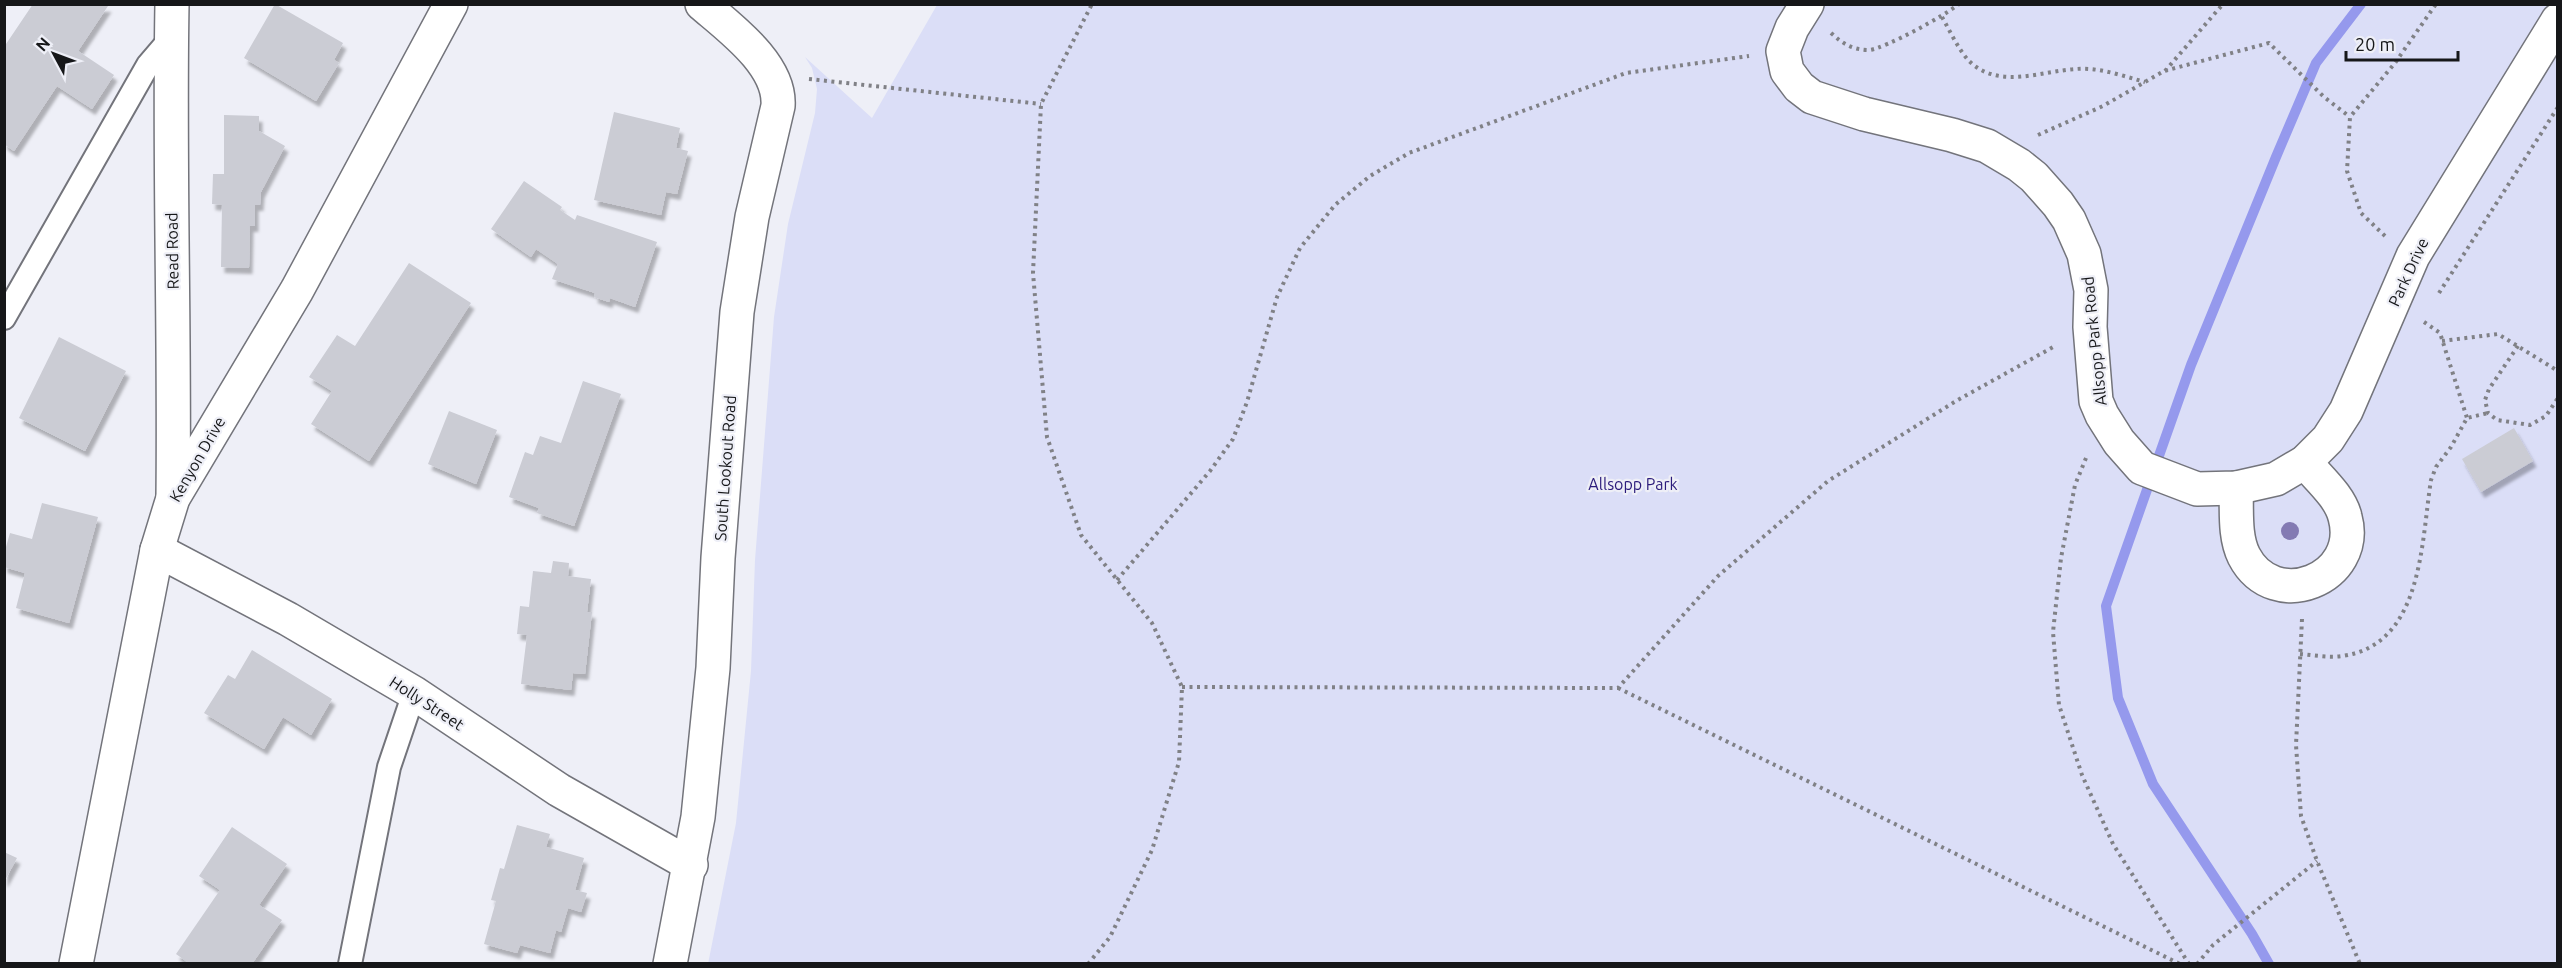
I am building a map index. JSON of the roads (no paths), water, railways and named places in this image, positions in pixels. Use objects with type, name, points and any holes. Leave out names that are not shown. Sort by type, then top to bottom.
[{"type":"street","name":"Read Road","points":[[172,4],[170,183],[174,369],[173,498]]},
{"type":"street","name":"Kenyon Drive","points":[[76,963],[157,550],[173,498],[297,290],[452,4]]},
{"type":"street","name":"South Lookout Road","points":[[670,963],[691,865],[714,668],[718,558],[737,312],[752,217],[779,93],[772,75],[753,50],[702,4]]},
{"type":"street","name":"Allsopp Park Road","points":[[1806,7],[1792,28],[1783,51],[1787,71],[1799,87],[1812,96],[1864,114],[1952,135],[1987,146],[2034,177],[2069,220],[2084,254],[2091,290],[2090,327],[2096,401],[2118,442],[2155,473],[2197,489],[2236,488]]},
{"type":"street","name":"Park Drive","points":[[2236,488],[2276,479],[2305,462],[2328,439],[2346,411],[2413,256],[2558,20]]},
{"type":"street","points":[[2236,488],[2238,539],[2254,571],[2268,581],[2285,586],[2304,586],[2320,579],[2334,568],[2343,552],[2347,535],[2345,517],[2338,501],[2305,462]]},
{"type":"street","name":"Holly Street","points":[[157,550],[288,619],[414,693],[560,790],[691,865]]},
{"type":"lane","points":[[4,318],[148,65],[172,37]]},
{"type":"lane","points":[[350,963],[389,767],[414,693]]},
{"type":"waterway","points":[[2269,964],[2252,934],[2153,784],[2118,698],[2106,606],[2191,365],[2276,157],[2316,63],[2361,4]]},
{"type":"park label","name":"Allsopp Park","points":[[1633,484]]}]
